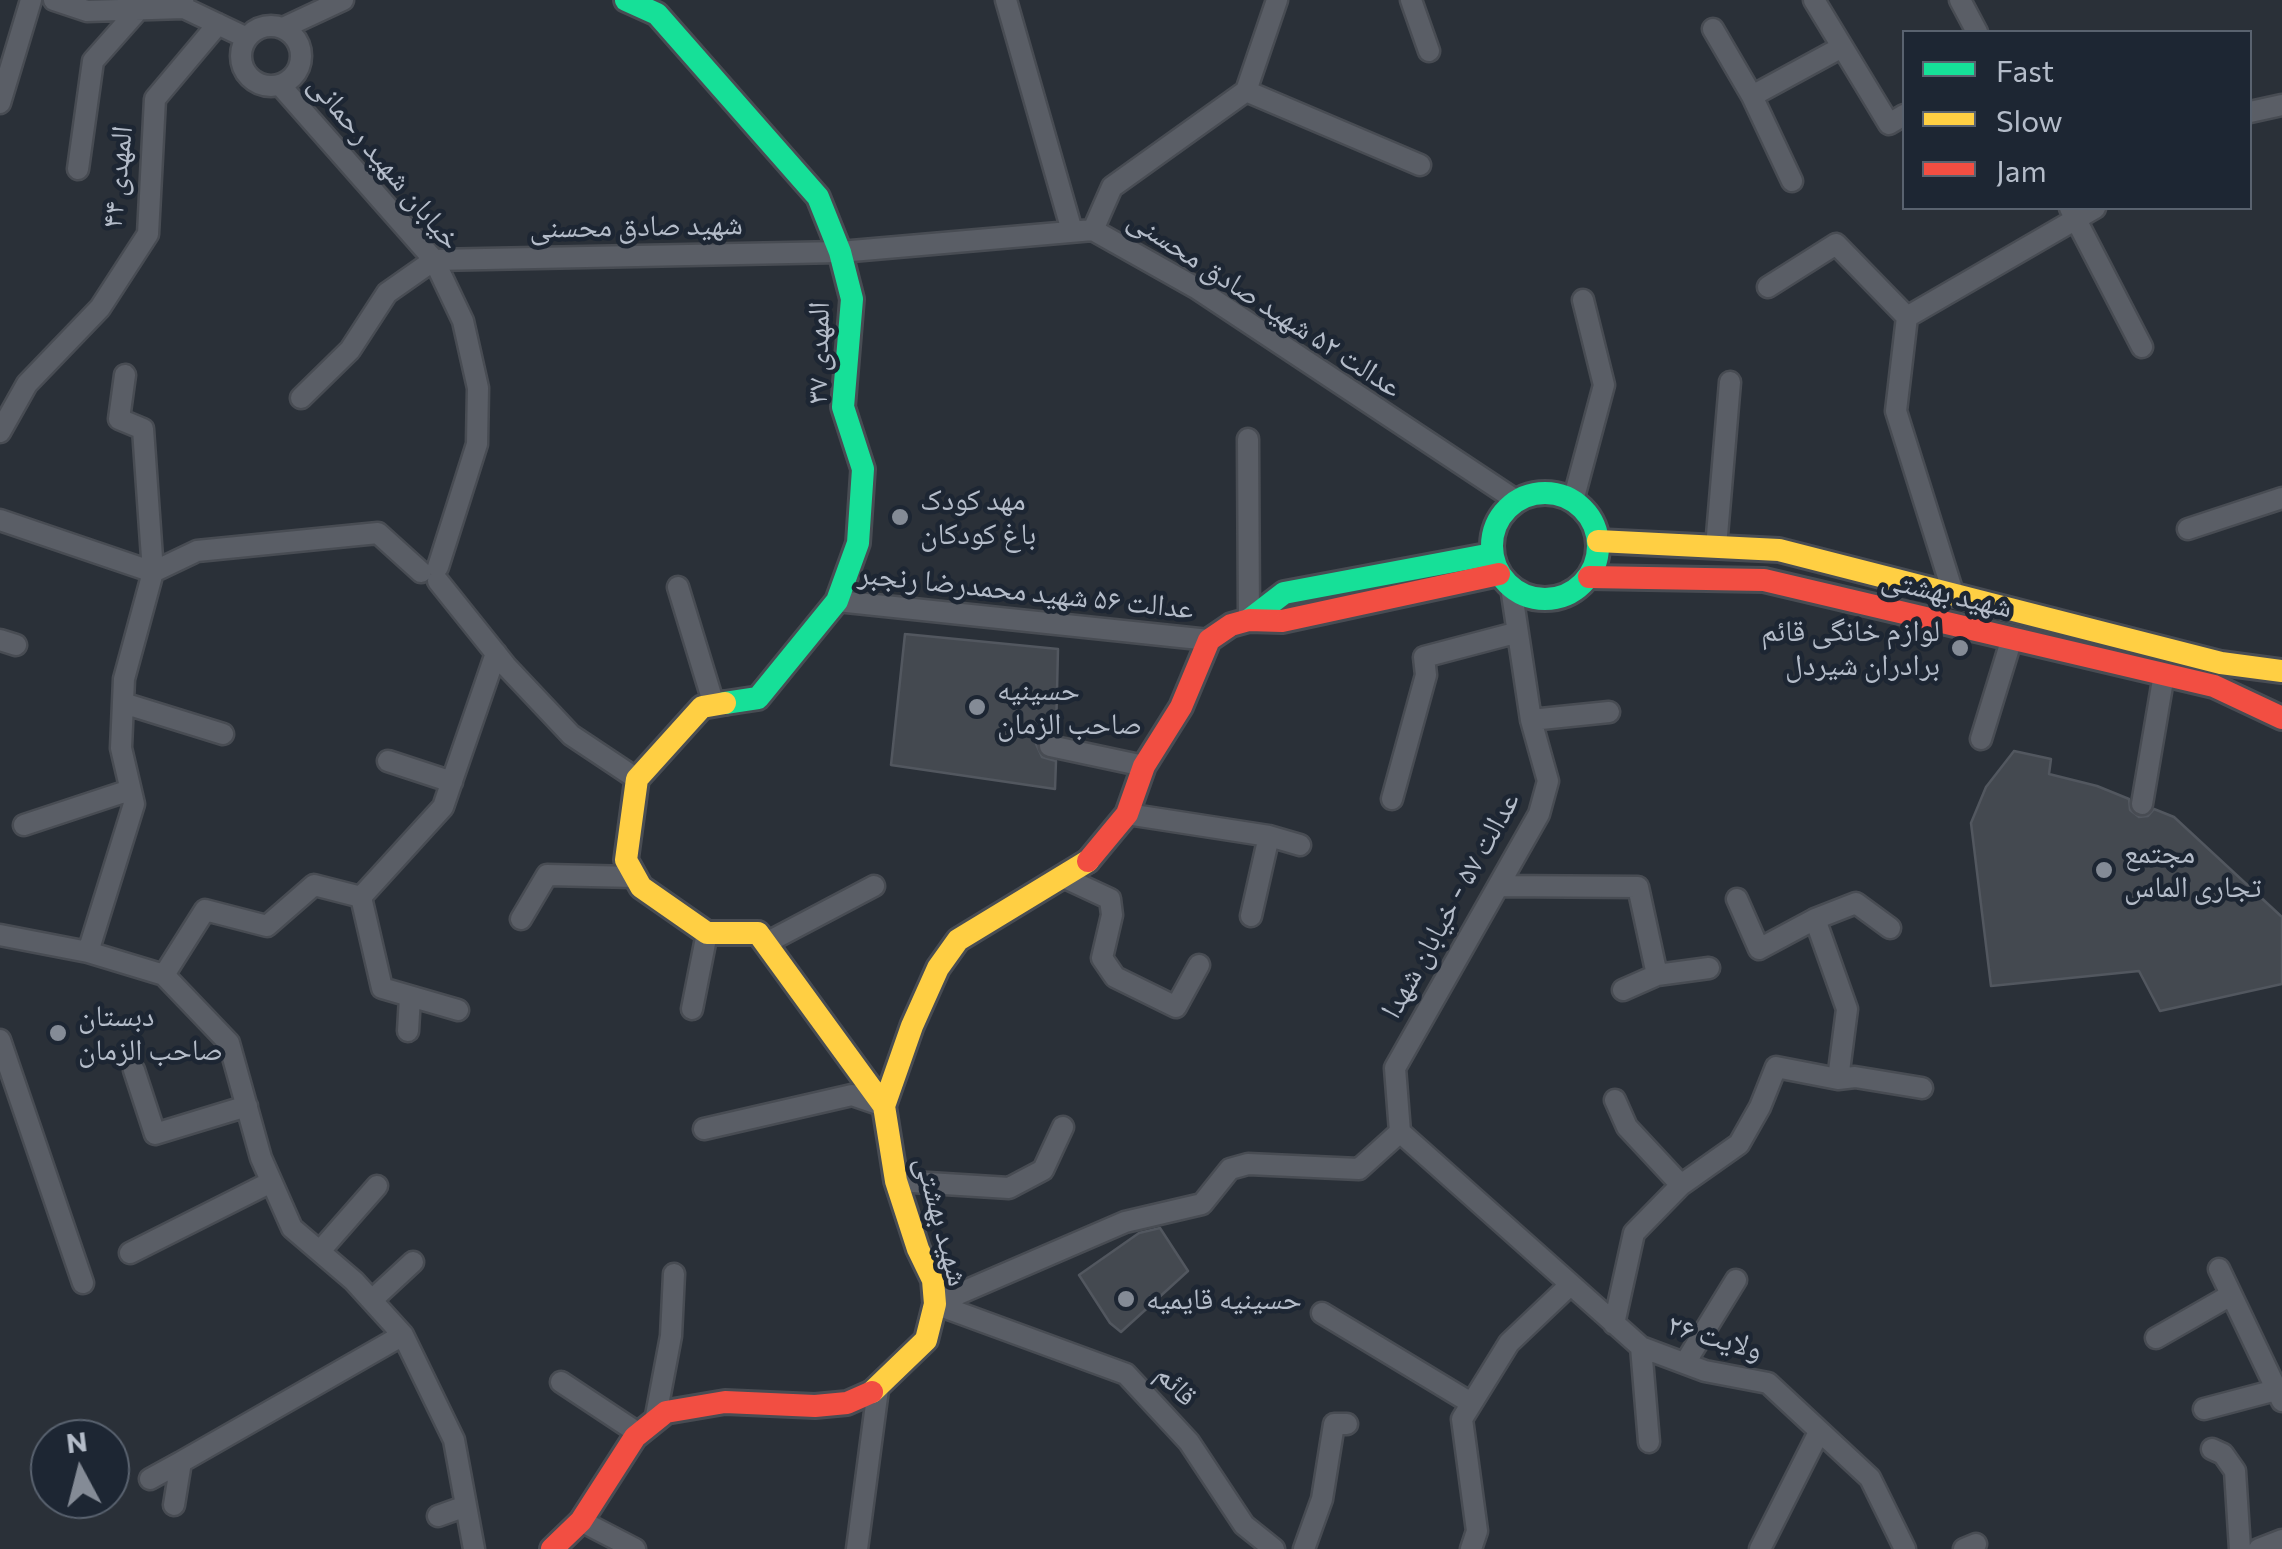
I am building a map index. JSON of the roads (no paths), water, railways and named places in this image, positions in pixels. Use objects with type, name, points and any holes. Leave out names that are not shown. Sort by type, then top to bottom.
[{"type":"main road","name":"المهدی ۳۷","points":[[626,0],[657,14],[818,197],[840,252],[852,299],[843,408],[863,469],[858,543],[837,601],[758,698],[714,706]]},
{"type":"main road","points":[[1545,493],[1573,501],[1586,511],[1598,541],[1597,560],[1589,577],[1561,597],[1543,600],[1526,596],[1501,572],[1493,533],[1502,514],[1517,501],[1545,493]]},
{"type":"main road","name":"شهید بهشتی","points":[[1598,541],[1779,550],[2221,664],[2282,671]]},
{"type":"main road","points":[[1210,640],[1231,625],[1248,620],[1284,593],[1501,572]]},
{"type":"main road","name":"شهید بهشتی","points":[[1589,577],[1764,580],[2214,686],[2282,718]]},
{"type":"main road","name":"شهید بهشتی","points":[[646,1427],[666,1412],[725,1402],[815,1406],[847,1403],[878,1389],[926,1340],[934,1304],[933,1280],[918,1249],[896,1181],[884,1106],[902,1051],[931,983],[958,940],[1090,860],[1127,814],[1144,766],[1181,708],[1210,640]]},
{"type":"main road","points":[[714,706],[702,707],[637,779],[626,860],[641,887],[707,933],[758,933],[884,1106]]},
{"type":"main road","points":[[552,1549],[580,1521],[646,1427]]},
{"type":"street","points":[[0,103],[31,0]]},
{"type":"street","points":[[54,0],[87,11],[184,4],[247,38]]},
{"type":"street","points":[[284,28],[298,40],[302,58],[295,75],[280,85],[261,84],[246,73],[241,55],[247,38],[264,26],[284,28],[342,0]]},
{"type":"street","points":[[1006,0],[1083,230]]},
{"type":"street","points":[[1083,230],[1112,187],[1246,90],[1277,0]]},
{"type":"street","points":[[1412,0],[1430,52]]},
{"type":"street","points":[[1814,0],[1888,124],[1902,116]]},
{"type":"street","points":[[1960,0],[1977,30]]},
{"type":"street","points":[[78,169],[93,61],[139,9]]},
{"type":"street","name":"المهدی ۴۴","points":[[0,432],[27,384],[100,308],[148,234],[155,99],[218,24]]},
{"type":"street","points":[[1713,29],[1752,96],[1792,181]]},
{"type":"street","points":[[1752,96],[1842,47]]},
{"type":"street","name":"خیابان شهید رحمانی","points":[[280,85],[434,260],[463,320],[478,388],[476,444],[432,574]]},
{"type":"street","points":[[1246,90],[1420,165]]},
{"type":"street","points":[[2252,112],[2282,105]]},
{"type":"street","points":[[1907,317],[2074,214],[2142,346]]},
{"type":"street","points":[[840,252],[1083,230]]},
{"type":"street","name":"عدالت ۵۲ شهید صادق محسنی","points":[[1083,230],[1196,288],[1517,501]]},
{"type":"street","points":[[1768,287],[1836,244],[1907,317]]},
{"type":"street","name":"شهید صادق محسنی","points":[[434,260],[840,252]]},
{"type":"street","points":[[301,398],[350,350],[387,292],[434,260]]},
{"type":"street","points":[[1573,501],[1604,386],[1584,300]]},
{"type":"street","points":[[1907,317],[1896,412],[1954,596]]},
{"type":"street","points":[[88,952],[134,804],[121,748],[124,679],[153,572],[143,429],[118,419],[125,375]]},
{"type":"street","points":[[1716,546],[1730,382]]},
{"type":"street","points":[[1248,439],[1248,620]]},
{"type":"street","points":[[2188,529],[2282,498]]},
{"type":"street","points":[[0,520],[153,572],[197,552],[378,533],[432,574],[571,734],[637,779]]},
{"type":"street","name":"عدالت ۵۷ - خیابان شهدا","points":[[1400,1132],[1395,1068],[1539,814],[1548,781],[1531,720],[1501,572]]},
{"type":"street","points":[[678,587],[714,706]]},
{"type":"street","name":"عدالت ۵۶ شهید محمدرضا رنجبر","points":[[837,601],[1210,640]]},
{"type":"street","points":[[1392,800],[1426,675],[1424,657],[1516,633]]},
{"type":"street","points":[[1980,740],[2012,638]]},
{"type":"street","points":[[361,897],[444,807],[496,652]]},
{"type":"street","points":[[2142,804],[2164,674]]},
{"type":"street","points":[[123,703],[223,734]]},
{"type":"street","points":[[1531,720],[1609,712]]},
{"type":"street","points":[[1050,746],[1144,766]]},
{"type":"street","points":[[388,761],[452,782]]},
{"type":"street","points":[[24,825],[130,790]]},
{"type":"street","points":[[1127,814],[1268,836],[1300,846]]},
{"type":"street","points":[[1251,916],[1268,836]]},
{"type":"street","points":[[521,919],[547,875],[636,877]]},
{"type":"street","points":[[1065,878],[1110,900],[1112,915],[1102,958],[1115,977],[1176,1006],[1199,965]]},
{"type":"street","points":[[164,975],[205,910],[267,926],[314,885],[361,897]]},
{"type":"street","points":[[766,943],[874,886]]},
{"type":"street","points":[[1499,886],[1638,886],[1657,975]]},
{"type":"street","points":[[361,897],[382,988],[458,1010]]},
{"type":"street","points":[[1737,899],[1759,949],[1814,919],[1856,903],[1890,928]]},
{"type":"street","points":[[1814,919],[1847,1009],[1838,1079]]},
{"type":"street","points":[[692,1009],[707,933]]},
{"type":"street","points":[[0,935],[88,952],[164,975],[230,1042],[272,1182],[292,1228],[372,1300],[403,1335],[454,1440],[474,1549]]},
{"type":"street","points":[[1623,990],[1657,975],[1709,968]]},
{"type":"street","points":[[408,1031],[410,996]]},
{"type":"street","points":[[0,1040],[4,1066],[83,1283]]},
{"type":"street","points":[[1614,1324],[1634,1233],[1681,1186],[1739,1144],[1776,1067],[1838,1079],[1855,1077],[1922,1088]]},
{"type":"street","points":[[134,1070],[156,1134],[247,1106]]},
{"type":"street","points":[[704,1129],[852,1095],[884,1106]]},
{"type":"street","points":[[1615,1100],[1627,1127],[1681,1186]]},
{"type":"street","points":[[896,1181],[1010,1188],[1043,1170],[1063,1127]]},
{"type":"street","points":[[934,1304],[1125,1222],[1202,1204],[1230,1170],[1248,1164],[1359,1169],[1400,1132]]},
{"type":"street","name":"ولایت ۲۶","points":[[1400,1132],[1642,1347],[1706,1371],[1768,1384],[1870,1478],[1905,1549]]},
{"type":"street","points":[[130,1253],[272,1182]]},
{"type":"street","points":[[320,1251],[377,1186]]},
{"type":"street","points":[[372,1300],[413,1262]]},
{"type":"street","points":[[2204,1409],[2279,1395],[2219,1269]]},
{"type":"street","points":[[561,1382],[646,1427],[671,1336],[674,1274]]},
{"type":"street","points":[[1685,1363],[1736,1280]]},
{"type":"street","points":[[1471,1549],[1477,1530],[1462,1418],[1509,1344],[1570,1285]]},
{"type":"street","points":[[2156,1338],[2231,1295]]},
{"type":"street","name":"قائم","points":[[934,1304],[1126,1374],[1189,1442],[1244,1525],[1274,1549]]},
{"type":"street","points":[[1322,1313],[1471,1403]]},
{"type":"street","points":[[150,1479],[403,1335]]},
{"type":"street","points":[[1642,1347],[1649,1442]]},
{"type":"street","points":[[857,1549],[878,1389]]},
{"type":"street","points":[[1304,1549],[1322,1498],[1334,1424],[1347,1424]]},
{"type":"street","points":[[1760,1549],[1818,1432]]},
{"type":"street","points":[[2212,1449],[2222,1454],[2235,1471],[2240,1549]]},
{"type":"street","points":[[174,1505],[181,1462]]},
{"type":"street","points":[[438,1516],[466,1506]]},
{"type":"street","points":[[580,1521],[634,1549]]},
{"type":"street","points":[[2259,1549],[2282,1540]]},
{"type":"place","name":"مهد کودک باغ کودکان","points":[[900,517]]},
{"type":"place","name":"لوازم خانگی قائم برادران شیردل","points":[[1960,648]]},
{"type":"place","name":"حسینیه صاحب الزمان","points":[[977,707]]},
{"type":"place","name":"مجتمع تجاری الماس","points":[[2104,870]]},
{"type":"place","name":"دبستان صاحب الزمان","points":[[58,1033]]},
{"type":"place","name":"حسینیه قایمیه","points":[[1126,1299]]}]
